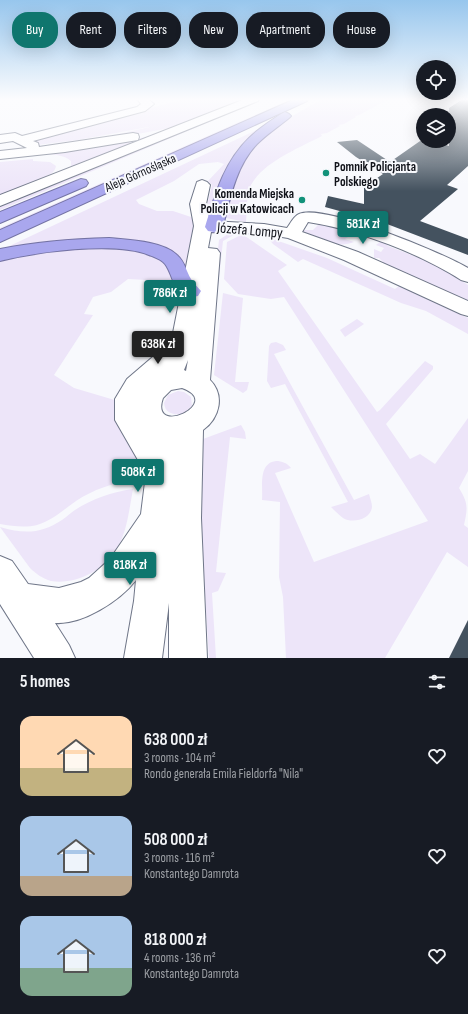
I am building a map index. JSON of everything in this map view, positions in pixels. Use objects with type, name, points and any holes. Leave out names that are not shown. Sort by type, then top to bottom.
[{"type":"highway","name":"Aleja Górnośląska","points":[[0,218],[206,130]]},
{"type":"highway","name":"Aleja Górnośląska","points":[[0,236],[235,130]]},
{"type":"highway","points":[[208,227],[230,173],[241,154],[253,141],[267,130]]},
{"type":"highway","points":[[0,256],[29,249],[64,245],[136,246],[158,252],[167,257],[177,268],[182,281],[191,291]]},
{"type":"street","points":[[20,140],[60,130]]},
{"type":"street","points":[[0,155],[39,151],[140,135],[163,130]]},
{"type":"street","points":[[0,202],[180,130]]},
{"type":"street","points":[[0,139],[15,137],[39,151]]},
{"type":"street","points":[[0,160],[45,157],[57,159],[63,163],[64,169],[43,184]]},
{"type":"street","points":[[197,383],[208,227],[198,204],[202,185]]},
{"type":"street","points":[[292,234],[305,217],[324,219],[374,234],[442,261],[468,276]]},
{"type":"street","name":"Józefa Lompy","points":[[168,381],[183,342],[191,291],[208,227],[264,229],[292,234],[320,243],[351,256],[468,308]]},
{"type":"street","points":[[351,256],[374,234]]},
{"type":"street","points":[[161,471],[128,420],[128,399],[136,386],[163,361],[172,349],[183,342]]},
{"type":"street","points":[[183,379],[197,383],[204,390],[208,398],[208,406],[198,421],[177,426],[155,421],[149,415],[147,407],[148,399],[160,385],[168,381],[183,379]]},
{"type":"street","points":[[143,658],[152,601],[156,519],[161,471],[165,450],[177,426]]},
{"type":"street","points":[[177,426],[187,470],[185,518],[188,658]]},
{"type":"street","points":[[9,586],[58,606],[85,600],[114,581],[135,553],[156,519]]},
{"type":"street","points":[[9,586],[56,658]]},
{"type":"shaded area","points":[[67,130],[134,130],[78,140],[37,145],[28,140]]},
{"type":"shaded area","points":[[137,130],[161,130],[47,148],[40,146],[105,137]]},
{"type":"shaded area","points":[[184,130],[191,130],[0,210],[0,206]]},
{"type":"shaded area","points":[[222,130],[226,130],[0,231],[0,228]]},
{"type":"shaded area","points":[[257,130],[260,130],[242,149],[227,169],[217,192],[209,221],[208,202],[212,185],[208,181],[224,164],[218,162],[199,164],[174,181],[136,200],[139,204],[157,211],[173,211],[191,217],[196,225],[187,271],[156,246],[1,250]]},
{"type":"shaded area","points":[[273,130],[333,130],[321,134],[322,136],[293,150],[264,169],[249,189],[246,222],[224,217],[227,196],[236,173],[255,146]]},
{"type":"shaded area","points":[[152,136],[71,168],[71,161],[68,159],[48,154]]},
{"type":"shaded area","points":[[33,159],[33,161],[50,162],[56,166],[55,170],[46,176],[48,178],[0,197],[0,162]]},
{"type":"shaded area","points":[[319,224],[338,228],[345,227],[357,231],[345,239],[354,242],[348,244],[335,244],[304,233],[302,230],[313,230]]},
{"type":"shaded area","points":[[237,233],[223,241],[209,371],[205,363],[219,240],[228,234]]},
{"type":"shaded area","points":[[241,235],[245,236],[287,265],[278,271],[377,412],[425,361],[433,366],[433,369],[386,424],[410,459],[420,454],[435,464],[468,418],[468,471],[459,488],[466,502],[464,525],[468,528],[468,567],[447,552],[385,658],[286,658],[283,597],[279,577],[280,502],[262,500],[262,482],[266,466],[270,463],[278,461],[291,468],[275,473],[314,562],[428,521],[284,297],[271,299],[238,294],[224,279],[227,242]]},
{"type":"shaded area","points":[[267,237],[327,258],[395,289],[399,286],[468,318],[468,334],[426,311],[401,303],[303,259],[298,262],[273,244]]},
{"type":"shaded area","points":[[380,242],[386,242],[388,246],[422,259],[427,258],[458,273],[457,278],[468,285],[468,303],[378,263],[383,262],[379,258],[374,258],[374,249],[381,252],[384,248],[376,245]]},
{"type":"shaded area","points":[[65,249],[103,249],[133,251],[147,254],[166,263],[171,273],[174,290],[147,280],[128,279],[111,292],[93,297],[84,314],[93,315],[54,375],[74,388],[118,401],[142,463],[137,463],[134,481],[112,485],[89,493],[53,518],[43,523],[23,527],[0,524],[0,260]]},
{"type":"shaded area","points":[[223,293],[243,298],[235,382],[249,382],[247,390],[243,393],[214,375]]},
{"type":"shaded area","points":[[357,319],[364,324],[345,337],[340,330]]},
{"type":"shaded area","points":[[276,342],[283,345],[286,350],[274,354],[354,500],[369,494],[372,507],[371,511],[368,515],[361,519],[347,520],[331,507],[348,502],[285,384],[271,388],[267,381],[269,346],[271,343]]},
{"type":"shaded area","points":[[178,391],[184,392],[191,397],[192,406],[183,414],[168,412],[164,403],[168,395]]},
{"type":"shaded area","points":[[241,425],[245,432],[246,439],[230,437],[216,572],[226,573],[218,591],[212,593],[216,658],[209,658],[200,517],[203,439]]},
{"type":"shaded area","points":[[133,489],[125,530],[115,552],[110,559],[96,571],[78,579],[60,582],[51,581],[39,576],[30,568],[0,527],[25,532],[47,528],[95,499]]},
{"type":"building","points":[[456,130],[468,130],[468,166],[447,185],[458,189],[420,221],[468,239],[468,255],[387,224],[325,207],[328,196],[364,204],[364,187],[383,174],[356,157],[337,142],[357,140],[390,162],[416,144],[416,148],[456,148]]},
{"type":"building","points":[[468,620],[468,658],[449,658]]},
{"type":"place","name":"Pomnik Policjanta Polskiego","points":[[326,173]]},
{"type":"place","name":"Komenda Miejska Policji w Katowicach","points":[[302,200]]}]
